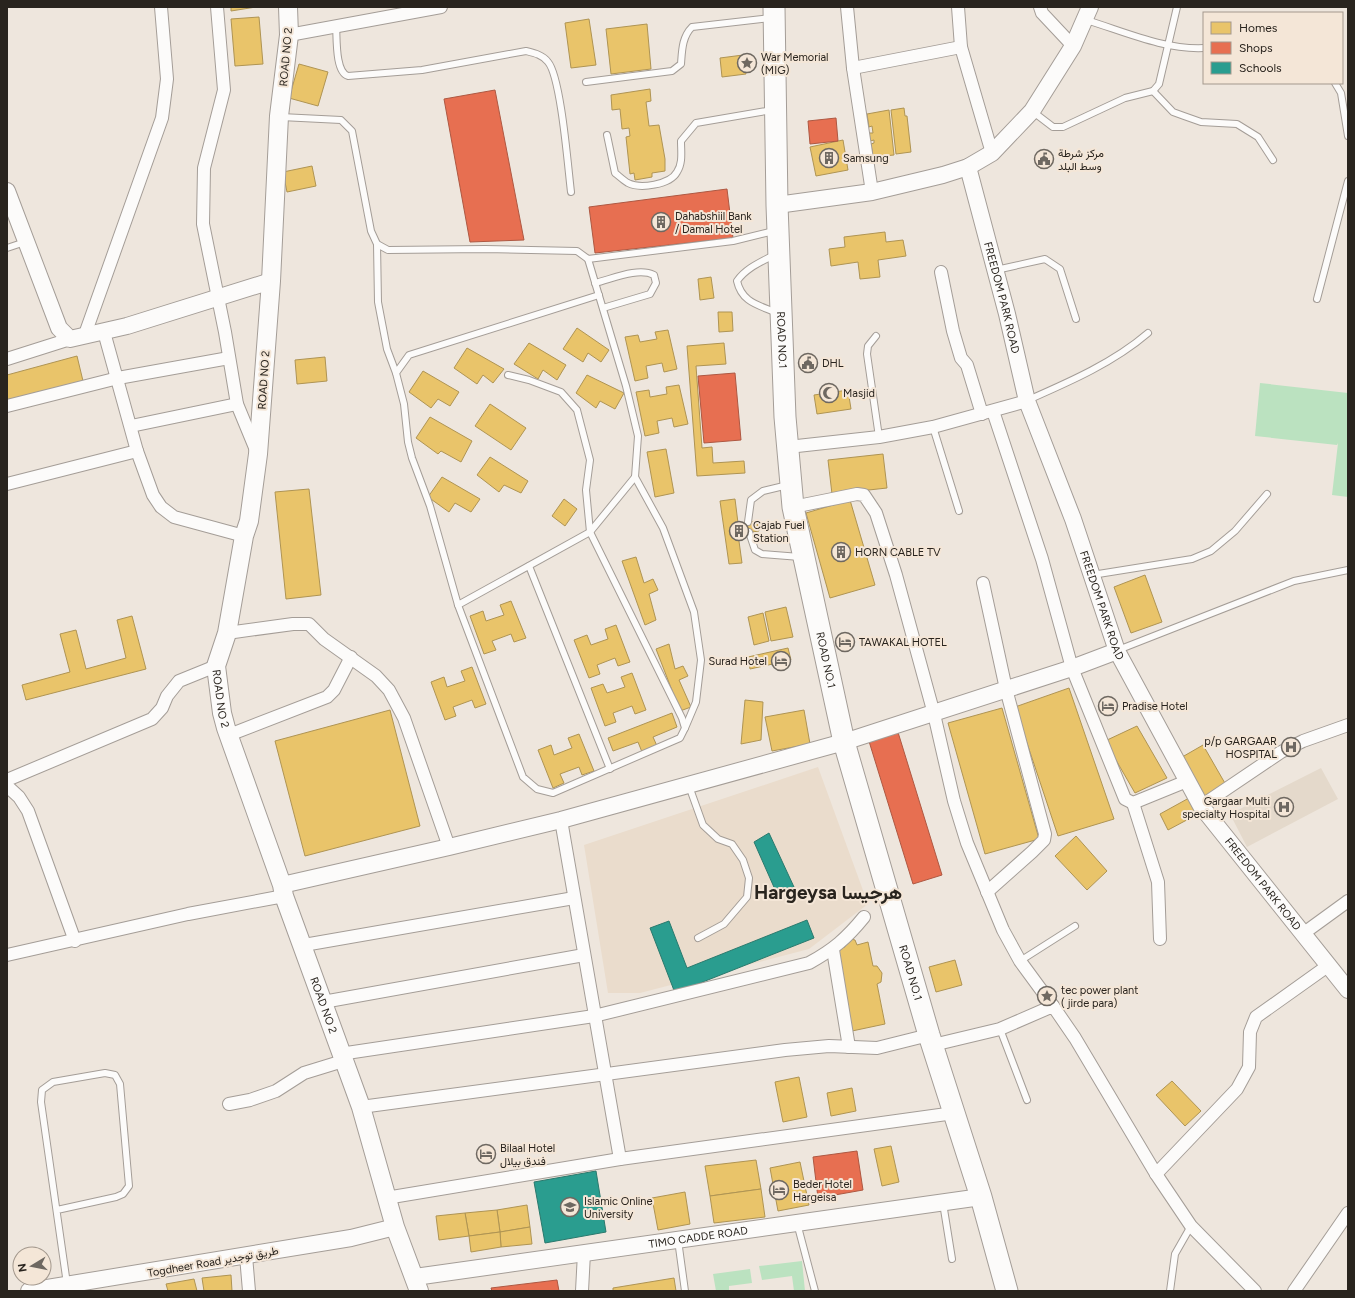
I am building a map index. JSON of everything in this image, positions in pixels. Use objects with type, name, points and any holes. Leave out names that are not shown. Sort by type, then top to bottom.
[{"type":"highway","name":"ROAD NO.1","points":[[774,12],[777,205],[781,314],[788,447],[793,507],[844,742],[931,1040],[981,1197],[1007,1291]]},
{"type":"main road","name":"ROAD NO 2","points":[[288,7],[290,34],[279,116],[271,281],[258,454],[249,521],[244,536],[227,633],[216,666],[222,713],[229,735],[361,1107],[395,1227],[417,1284]]},
{"type":"street","points":[[77,338],[157,136],[162,118],[166,79],[161,7]]},
{"type":"street","points":[[217,7],[224,90],[204,168],[203,224],[237,404],[258,454]]},
{"type":"street","points":[[290,34],[392,12],[442,7]]},
{"type":"street","points":[[847,7],[853,68],[872,192]]},
{"type":"street","points":[[958,7],[961,47],[992,153]]},
{"type":"street","points":[[1040,7],[1042,13],[1073,46]]},
{"type":"street","points":[[777,205],[872,192],[943,175],[968,167],[992,153],[1032,111],[1073,46],[1087,13]]},
{"type":"street","points":[[853,68],[961,47]]},
{"type":"street","name":"FREEDOM PARK ROAD","points":[[968,167],[1027,401],[1071,512],[1117,651],[1201,806],[1348,989]]},
{"type":"street","points":[[7,191],[59,328],[77,338]]},
{"type":"street","points":[[941,272],[960,358],[967,365],[982,414]]},
{"type":"street","points":[[7,359],[77,338],[104,332],[271,281]]},
{"type":"street","points":[[104,332],[137,451],[153,496],[161,508],[174,517],[244,536]]},
{"type":"street","points":[[7,406],[118,378],[229,358]]},
{"type":"street","points":[[788,447],[879,437],[933,427],[1027,401]]},
{"type":"street","points":[[131,426],[237,404]]},
{"type":"street","points":[[994,411],[1042,558],[1072,668],[1125,799],[1133,803],[1158,882],[1160,939]]},
{"type":"street","points":[[7,484],[137,451]]},
{"type":"street","points":[[793,507],[857,494],[864,495],[876,513],[896,575],[934,714],[954,801],[967,843],[1003,930],[1020,961],[1074,1038],[1156,1174],[1191,1226],[1255,1291]]},
{"type":"street","points":[[983,583],[1006,689],[1044,834],[1044,840],[987,892]]},
{"type":"street","points":[[227,633],[293,624],[309,624],[324,639],[376,676],[384,685],[404,718],[449,847]]},
{"type":"street","points":[[7,955],[76,941],[188,914],[561,820],[844,742],[1072,668],[1117,651]]},
{"type":"street","points":[[229,735],[327,697],[334,690],[350,657]]},
{"type":"street","points":[[7,780],[152,719],[162,708],[167,696],[179,681],[216,666]]},
{"type":"street","points":[[1201,806],[1281,752],[1303,741],[1348,725]]},
{"type":"street","points":[[1133,803],[1187,781]]},
{"type":"street","points":[[7,786],[19,797],[28,811],[76,941]]},
{"type":"street","points":[[561,820],[620,1159]]},
{"type":"street","points":[[304,945],[574,898]]},
{"type":"street","points":[[1304,933],[1348,901]]},
{"type":"street","points":[[229,1104],[250,1100],[276,1091],[304,1073],[342,1057],[594,1016],[809,963],[833,950],[848,936],[864,917]]},
{"type":"street","points":[[833,950],[849,1047]]},
{"type":"street","points":[[323,1002],[584,954]]},
{"type":"street","points":[[1156,1174],[1237,1089],[1249,1067],[1250,1032],[1256,1017],[1329,964]]},
{"type":"street","points":[[361,1107],[785,1050],[829,1046],[877,1048],[1000,1029],[1053,1006]]},
{"type":"street","points":[[386,1198],[620,1159],[954,1113]]},
{"type":"street","name":"TIMO CADDE ROAD","points":[[417,1284],[584,1253],[981,1197]]},
{"type":"street","points":[[1294,1291],[1348,1213]]},
{"type":"street","name":"Togdheer Road طريق توجدير","points":[[29,1291],[67,1286],[351,1238],[395,1227]]},
{"type":"street","points":[[582,1291],[584,1253]]},
{"type":"street","points":[[246,1256],[249,1291]]},
{"type":"lane","points":[[1032,111],[1053,127],[1063,127],[1125,98],[1153,91],[1159,84],[1167,45],[1178,7]]},
{"type":"lane","points":[[586,82],[672,71],[681,64],[684,39],[686,33],[692,27],[774,12]]},
{"type":"lane","points":[[1087,13],[1167,45],[1193,49],[1203,48]]},
{"type":"lane","points":[[336,25],[340,69],[348,76],[422,70],[526,51],[548,61],[555,74],[571,192]]},
{"type":"lane","points":[[1337,84],[1341,92],[1348,136]]},
{"type":"lane","points":[[1153,91],[1173,112],[1201,122],[1237,124],[1258,137],[1273,160]]},
{"type":"lane","points":[[607,135],[615,173],[627,182],[640,186],[666,181],[677,173],[682,161],[681,141],[696,123],[775,109]]},
{"type":"lane","points":[[279,116],[341,120],[352,131],[371,230],[377,244],[378,302],[387,349],[396,373],[404,404],[408,442],[412,458],[430,506],[458,605],[524,777],[537,789],[553,794],[680,738],[696,702],[701,660],[694,612],[663,528],[635,477],[638,436],[626,386],[588,259],[577,251],[485,249],[388,250],[377,244]]},
{"type":"lane","points":[[1317,300],[1348,181]]},
{"type":"lane","points":[[588,259],[733,241],[778,231]]},
{"type":"lane","points":[[7,248],[26,241]]},
{"type":"lane","points":[[779,253],[749,269],[741,275],[737,281],[740,292],[744,298],[781,314]]},
{"type":"lane","points":[[995,271],[1045,259],[1060,269],[1076,320]]},
{"type":"lane","points":[[596,283],[640,272],[654,275],[656,283],[650,294],[603,308]]},
{"type":"lane","points":[[396,373],[409,354],[599,295]]},
{"type":"lane","points":[[1027,401],[1062,385],[1115,357],[1148,333]]},
{"type":"lane","points":[[876,336],[868,346],[868,354],[879,437]]},
{"type":"lane","points":[[508,375],[529,380],[561,392],[577,410],[590,460],[586,490],[590,532],[682,718],[685,728]]},
{"type":"lane","points":[[933,427],[959,511]]},
{"type":"lane","points":[[458,605],[590,532],[635,477]]},
{"type":"lane","points":[[748,522],[751,500],[763,492],[791,484]]},
{"type":"lane","points":[[1092,575],[1192,559],[1211,551],[1235,531],[1267,494]]},
{"type":"lane","points":[[749,532],[755,550],[762,554],[804,557]]},
{"type":"lane","points":[[529,566],[610,769]]},
{"type":"lane","points":[[1117,651],[1294,581],[1348,570]]},
{"type":"lane","points":[[688,784],[702,825],[718,839],[732,844],[743,860],[749,878],[747,897],[724,924],[698,938]]},
{"type":"lane","points":[[1020,961],[1075,926]]},
{"type":"lane","points":[[1000,1029],[1027,1100]]},
{"type":"lane","points":[[57,1210],[116,1197],[123,1194],[129,1186],[120,1084],[115,1075],[105,1073],[53,1082],[42,1090],[42,1102],[67,1286]]},
{"type":"lane","points":[[942,1203],[952,1259]]},
{"type":"lane","points":[[798,1223],[815,1291]]},
{"type":"lane","points":[[1170,1291],[1175,1254],[1191,1226]]},
{"type":"lane","points":[[678,1240],[685,1291]]},
{"type":"shaded area","points":[[818,767],[868,904],[809,949],[640,993],[608,993],[584,845]]},
{"type":"shaded area","name":"Gargaar Multi specialty Hospital","points":[[1321,768],[1338,799],[1247,847],[1230,814]]},
{"type":"green space","points":[[1260,383],[1348,393],[1348,497],[1332,495],[1338,443],[1337,445],[1255,436]]},
{"type":"green space","points":[[802,1261],[805,1291],[794,1291],[792,1276],[762,1280],[759,1266]]},
{"type":"green space","points":[[750,1269],[752,1283],[729,1286],[729,1291],[716,1291],[713,1274]]},
{"type":"building: Homes","points":[[231,7],[256,7],[231,11]]},
{"type":"building: Homes","points":[[259,17],[263,64],[235,66],[231,19]]},
{"type":"building: Homes","points":[[589,19],[596,65],[571,68],[565,23]]},
{"type":"building: Homes","points":[[647,24],[651,69],[611,74],[606,29]]},
{"type":"building: Homes","points":[[743,55],[746,74],[722,77],[720,58]]},
{"type":"building: Homes","points":[[299,64],[328,72],[318,106],[289,98]]},
{"type":"building: Homes","points":[[650,89],[651,101],[646,102],[649,126],[659,125],[665,159],[665,171],[652,173],[652,177],[635,180],[634,173],[630,174],[626,137],[630,136],[629,128],[622,129],[620,109],[612,110],[611,95]]},
{"type":"building: Homes","points":[[904,108],[905,116],[907,116],[911,152],[896,154],[891,110]]},
{"type":"building: Homes","points":[[889,110],[894,155],[873,157],[871,144],[874,143],[874,140],[870,141],[869,133],[873,133],[872,126],[869,127],[867,114]]},
{"type":"building: Homes","name":"Samsung","points":[[843,140],[848,170],[816,176],[810,147]]},
{"type":"building: Homes","points":[[312,166],[316,186],[287,192],[283,172]]},
{"type":"building: Homes","points":[[885,232],[886,242],[903,240],[906,256],[878,260],[880,277],[860,279],[858,262],[831,266],[829,249],[845,247],[844,237]]},
{"type":"building: Homes","points":[[711,277],[714,298],[700,300],[698,279]]},
{"type":"building: Homes","points":[[718,312],[732,312],[733,331],[719,332]]},
{"type":"building: Homes","points":[[577,328],[609,350],[601,362],[588,353],[583,362],[563,349]]},
{"type":"building: Homes","points":[[668,330],[677,369],[664,372],[662,363],[646,366],[648,378],[635,381],[625,337],[638,335],[640,342],[657,339],[655,332]]},
{"type":"building: Homes","points":[[529,343],[566,365],[557,380],[543,370],[538,379],[514,364]]},
{"type":"building: Homes","points":[[724,343],[726,364],[696,366],[702,448],[712,447],[713,463],[744,461],[745,473],[697,476],[687,346]]},
{"type":"building: Homes","points":[[467,348],[504,369],[493,383],[483,375],[477,384],[454,368]]},
{"type":"building: Homes","points":[[77,356],[83,381],[7,400],[7,375]]},
{"type":"building: Homes","points":[[325,357],[327,381],[297,384],[295,360]]},
{"type":"building: Homes","points":[[423,371],[459,392],[450,406],[438,399],[431,408],[409,392]]},
{"type":"building: Homes","points":[[587,375],[624,393],[615,409],[600,401],[596,408],[576,393]]},
{"type":"building: Homes","points":[[679,385],[688,424],[674,427],[672,418],[657,421],[659,433],[645,436],[636,392],[649,390],[650,397],[667,394],[666,387]]},
{"type":"building: Homes","points":[[848,390],[851,409],[817,414],[814,395]]},
{"type":"building: Homes","points":[[490,404],[526,428],[511,450],[475,426]]},
{"type":"building: Homes","points":[[430,417],[472,441],[461,462],[441,451],[438,454],[416,438]]},
{"type":"building: Homes","points":[[666,449],[674,493],[655,497],[647,452]]},
{"type":"building: Homes","points":[[883,454],[887,488],[832,494],[828,460]]},
{"type":"building: Homes","points":[[490,457],[528,481],[521,493],[504,485],[499,492],[477,475]]},
{"type":"building: Homes","points":[[442,477],[480,499],[471,512],[455,503],[449,512],[428,497]]},
{"type":"building: Homes","points":[[309,489],[321,595],[286,599],[275,492]]},
{"type":"building: Homes","points":[[564,499],[577,509],[565,526],[552,516]]},
{"type":"building: Homes","name":"Cajab Fuel Station","points":[[735,499],[738,523],[757,521],[759,531],[738,534],[742,563],[729,564],[720,501]]},
{"type":"building: Homes","name":"HORN CABLE TV","points":[[850,500],[875,585],[830,598],[806,513]]},
{"type":"building: Homes","points":[[636,557],[644,583],[653,579],[658,590],[649,594],[656,620],[645,625],[622,561]]},
{"type":"building: Homes","points":[[1145,575],[1162,622],[1131,633],[1114,587]]},
{"type":"building: Homes","points":[[511,601],[526,638],[514,642],[511,634],[492,641],[496,650],[484,654],[470,616],[483,611],[486,621],[504,615],[500,605]]},
{"type":"building: Homes","points":[[786,607],[793,637],[771,641],[765,612]]},
{"type":"building: Homes","points":[[763,613],[769,641],[754,645],[748,617]]},
{"type":"building: Homes","points":[[132,616],[146,669],[26,700],[22,685],[70,672],[60,634],[76,630],[86,669],[126,658],[117,620]]},
{"type":"building: Homes","points":[[616,625],[630,662],[618,666],[615,658],[597,665],[600,674],[589,678],[574,640],[587,635],[591,645],[608,639],[605,629]]},
{"type":"building: Homes","points":[[669,644],[675,669],[683,666],[688,676],[679,680],[691,707],[680,711],[656,649]]},
{"type":"building: Homes","points":[[788,648],[791,660],[750,669],[748,657]]},
{"type":"building: Homes","points":[[472,667],[486,704],[475,708],[472,700],[453,707],[456,716],[445,720],[431,682],[444,677],[447,687],[465,681],[461,671]]},
{"type":"building: Homes","points":[[632,673],[646,710],[635,714],[632,706],[613,713],[616,722],[605,726],[591,688],[603,684],[607,693],[625,687],[621,677]]},
{"type":"building: Homes","points":[[1069,688],[1114,819],[1058,836],[1015,707]]},
{"type":"building: Homes","points":[[745,700],[763,702],[761,740],[741,744]]},
{"type":"building: Homes","points":[[1002,708],[1039,839],[985,854],[948,723]]},
{"type":"building: Homes","points":[[390,710],[420,826],[305,856],[275,741]]},
{"type":"building: Homes","points":[[804,710],[810,744],[772,751],[765,717]]},
{"type":"building: Homes","points":[[672,713],[677,727],[653,737],[657,746],[642,752],[638,742],[613,751],[608,738]]},
{"type":"building: Homes","points":[[1137,726],[1167,778],[1135,793],[1105,741]]},
{"type":"building: Homes","points":[[579,734],[594,771],[582,775],[579,767],[560,774],[564,783],[553,788],[538,750],[551,745],[554,755],[572,748],[568,738]]},
{"type":"building: Homes","points":[[1203,745],[1226,785],[1200,800],[1177,760]]},
{"type":"building: Homes","points":[[1189,798],[1198,814],[1168,830],[1160,814]]},
{"type":"building: Homes","points":[[1076,836],[1107,871],[1087,890],[1055,856]]},
{"type":"building: Homes","points":[[851,939],[855,940],[857,945],[868,942],[873,966],[877,966],[882,973],[881,982],[877,984],[885,1024],[852,1031],[835,950],[845,947],[845,942]]},
{"type":"building: Homes","points":[[955,960],[962,985],[936,992],[929,967]]},
{"type":"building: Homes","points":[[799,1077],[807,1117],[783,1122],[775,1082]]},
{"type":"building: Homes","points":[[1172,1081],[1201,1111],[1185,1126],[1156,1095]]},
{"type":"building: Homes","points":[[852,1088],[856,1111],[831,1116],[827,1093]]},
{"type":"building: Homes","points":[[891,1146],[899,1182],[882,1186],[874,1149]]},
{"type":"building: Homes","points":[[756,1160],[761,1189],[710,1196],[705,1166]]},
{"type":"building: Homes","points":[[800,1162],[809,1205],[778,1211],[770,1168]]},
{"type":"building: Homes","points":[[761,1189],[765,1217],[714,1223],[710,1196]]},
{"type":"building: Homes","points":[[685,1192],[690,1224],[658,1230],[652,1198]]},
{"type":"building: Homes","points":[[527,1205],[530,1227],[500,1232],[497,1210]]},
{"type":"building: Homes","points":[[497,1210],[500,1232],[469,1236],[465,1213]]},
{"type":"building: Homes","points":[[465,1213],[469,1236],[439,1240],[436,1216]]},
{"type":"building: Homes","points":[[530,1227],[532,1244],[501,1247],[500,1232]]},
{"type":"building: Homes","points":[[500,1232],[501,1247],[471,1252],[469,1236]]},
{"type":"building: Homes","points":[[231,1275],[232,1291],[204,1291],[202,1278]]},
{"type":"building: Homes","points":[[674,1278],[676,1291],[613,1291],[613,1288]]},
{"type":"building: Homes","points":[[194,1279],[197,1291],[168,1291],[166,1284]]},
{"type":"building: Shops","points":[[495,90],[524,240],[470,242],[444,99]]},
{"type":"building: Shops","points":[[836,118],[838,141],[810,144],[808,121]]},
{"type":"building: Shops","name":"Dahabshiil Bank / Damal Hotel","points":[[727,189],[733,238],[595,253],[589,207]]},
{"type":"building: Shops","points":[[735,373],[741,440],[704,443],[698,376]]},
{"type":"building: Shops","points":[[897,729],[942,875],[913,884],[868,738]]},
{"type":"building: Shops","points":[[857,1151],[863,1190],[818,1198],[813,1157]]},
{"type":"building: Shops","points":[[557,1280],[559,1291],[492,1291],[491,1288]]},
{"type":"building: Schools","points":[[769,833],[794,887],[777,894],[754,842]]},
{"type":"building: Schools","points":[[807,920],[814,938],[675,993],[650,928],[669,921],[687,968]]},
{"type":"building: Schools","name":"Islamic Online University","points":[[596,1171],[606,1232],[545,1243],[534,1182]]},
{"type":"place","name":"War Memorial (MIG)","points":[[747,63]]},
{"type":"place","name":"Samsung","points":[[829,158]]},
{"type":"place","name":"مركز شرطة وسط البلد","points":[[1044,159]]},
{"type":"place","name":"Dahabshiil Bank / Damal Hotel","points":[[661,222]]},
{"type":"place","name":"DHL","points":[[808,363]]},
{"type":"place","name":"Masjid","points":[[829,393]]},
{"type":"place","name":"Cajab Fuel Station","points":[[739,531]]},
{"type":"place","name":"HORN CABLE TV","points":[[841,552]]},
{"type":"place","name":"TAWAKAL HOTEL","points":[[845,642]]},
{"type":"place","name":"Surad Hotel","points":[[781,661]]},
{"type":"place","name":"Pradise Hotel","points":[[1108,706]]},
{"type":"place","name":"p/p GARGAAR HOSPITAL","points":[[1291,747]]},
{"type":"place","name":"Gargaar Multi specialty Hospital","points":[[1284,807]]},
{"type":"place","name":"tec power plant ( jirde para)","points":[[1047,996]]},
{"type":"place","name":"Bilaal Hotel فندق بيلال","points":[[486,1154]]},
{"type":"place","name":"Beder Hotel Hargeisa","points":[[779,1190]]},
{"type":"place","name":"Islamic Online University","points":[[570,1207]]},
{"type":"district","name":"Hargeysa هرجيسا","points":[[828,892]]}]
